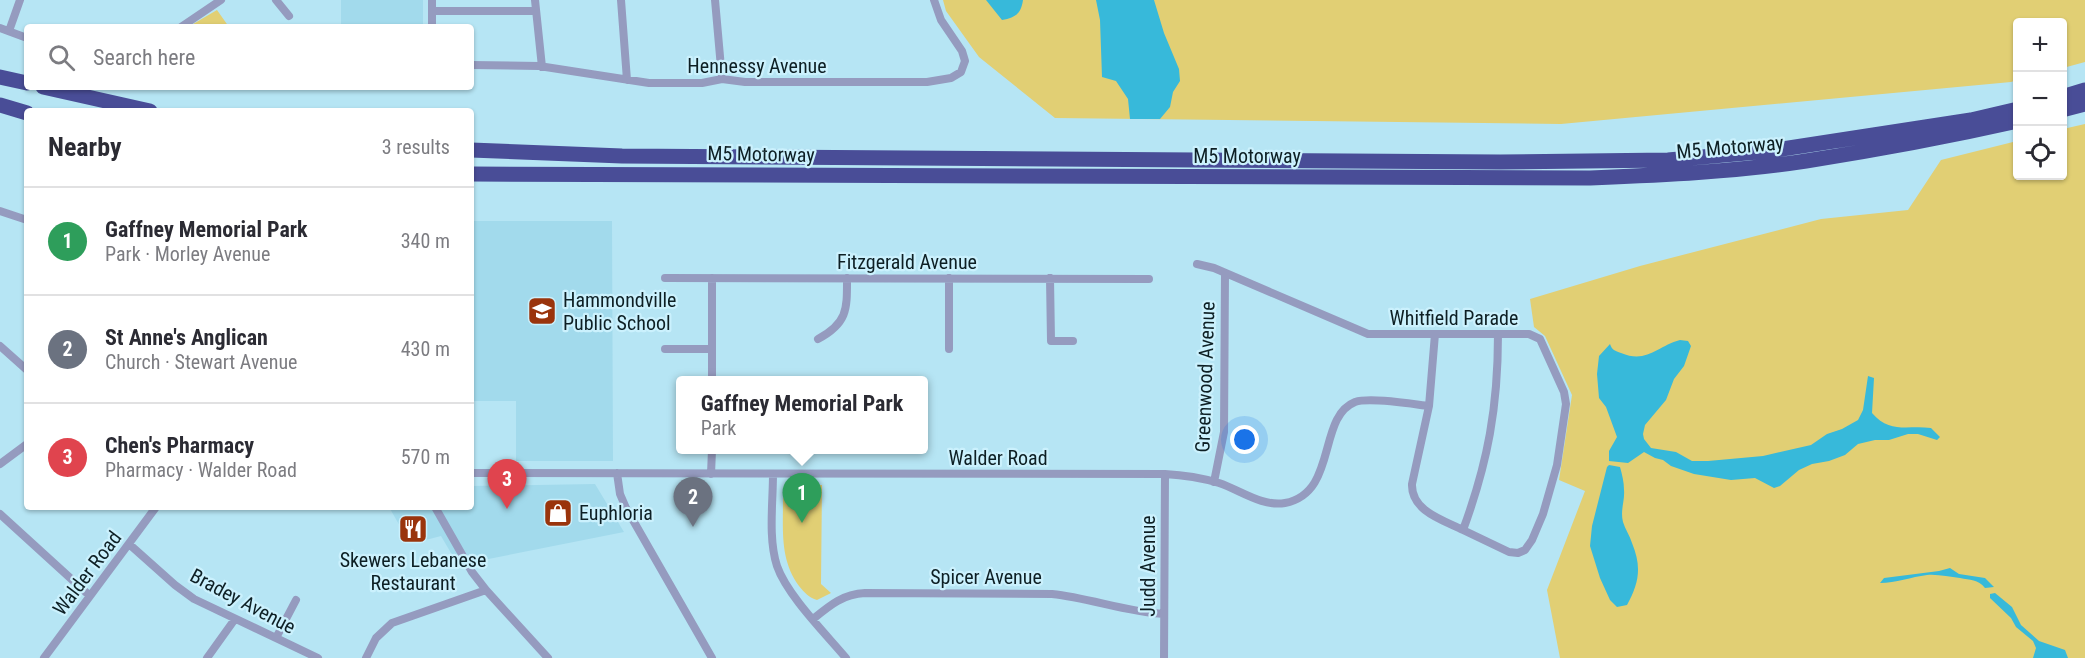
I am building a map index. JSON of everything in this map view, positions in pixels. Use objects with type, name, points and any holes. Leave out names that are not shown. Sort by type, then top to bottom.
[{"type":"highway","points":[[0,77],[24,83]]},
{"type":"highway","points":[[56,90],[137,108]]},
{"type":"highway","points":[[2067,95],[2085,90]]},
{"type":"highway","points":[[2067,109],[2085,104]]},
{"type":"highway","points":[[0,105],[24,112]]},
{"type":"highway","name":"M5 Motorway","points":[[474,150],[622,156],[1500,162],[1668,160],[1769,152],[1971,120],[2013,110]]},
{"type":"highway","name":"M5 Motorway","points":[[474,174],[1588,178],[1712,171],[1805,161],[1934,139],[2013,122]]},
{"type":"street","points":[[20,0],[4,30],[24,37]]},
{"type":"street","points":[[185,24],[221,0]]},
{"type":"street","points":[[276,0],[289,16]]},
{"type":"street","points":[[432,0],[432,24]]},
{"type":"street","points":[[535,0],[542,66]]},
{"type":"street","points":[[621,0],[627,80]]},
{"type":"street","points":[[716,0],[722,79]]},
{"type":"street","name":"Hennessy Avenue","points":[[474,65],[542,66],[649,83],[702,82],[722,79],[745,82],[927,82],[951,78],[961,72],[965,62],[962,51],[941,20],[934,0]]},
{"type":"street","points":[[432,11],[536,11]]},
{"type":"street","points":[[0,211],[24,219]]},
{"type":"street","name":"Whitfield Parade","points":[[1197,264],[1225,273],[1368,334],[1533,335],[1542,343],[1566,396],[1559,453],[1539,526],[1525,550],[1518,553],[1509,552],[1463,530]]},
{"type":"street","name":"Greenwood Avenue","points":[[1214,482],[1224,432],[1225,273]]},
{"type":"street","name":"Fitzgerald Avenue","points":[[665,278],[1149,279]]},
{"type":"street","points":[[712,278],[712,376]]},
{"type":"street","points":[[818,339],[833,331],[843,319],[847,305],[847,278]]},
{"type":"street","points":[[949,349],[950,278]]},
{"type":"street","points":[[1050,279],[1051,341],[1073,341]]},
{"type":"street","points":[[1435,334],[1429,406],[1412,484],[1413,493],[1427,511],[1463,530],[1481,478],[1492,431],[1497,388],[1498,334]]},
{"type":"street","points":[[0,346],[24,367]]},
{"type":"street","points":[[665,349],[712,349]]},
{"type":"street","name":"Walder Road","points":[[474,473],[1164,474],[1214,482],[1268,503],[1282,503],[1305,494],[1317,480],[1334,428],[1352,404],[1368,400],[1429,406]]},
{"type":"street","points":[[0,464],[24,446]]},
{"type":"street","points":[[711,474],[712,454]]},
{"type":"street","points":[[617,473],[620,494],[626,508],[712,658]]},
{"type":"street","points":[[773,474],[773,538],[777,564],[788,587],[846,658]]},
{"type":"street","name":"Judd Avenue","points":[[1164,474],[1164,658]]},
{"type":"street","name":"Walder Road","points":[[44,658],[154,510]]},
{"type":"street","points":[[437,510],[472,572],[548,658]]},
{"type":"street","points":[[0,514],[90,596]]},
{"type":"street","name":"Bradey Avenue","points":[[129,544],[185,592],[235,619],[318,658]]},
{"type":"street","points":[[366,658],[376,638],[392,623],[486,590]]},
{"type":"street","name":"Spicer Avenue","points":[[813,619],[838,599],[851,594],[865,593],[1052,594],[1092,600],[1140,612],[1164,614]]},
{"type":"street","points":[[276,638],[296,600]]},
{"type":"street","points":[[207,658],[235,619]]},
{"type":"shaded area","points":[[341,0],[423,0],[423,24],[341,24]]},
{"type":"shaded area","points":[[943,0],[2085,0],[2085,62],[2067,67],[2067,18],[2013,18],[2013,81],[2011,82],[1561,124],[1055,118],[979,57],[946,11]]},
{"type":"shaded area","points":[[217,10],[227,24],[193,24]]},
{"type":"shaded area","points":[[2085,124],[2085,658],[1560,658],[1547,590],[1585,491],[1559,480],[1572,395],[1545,336],[1534,327],[1530,299],[1640,266],[1821,219],[1908,210],[1941,160],[2013,142],[2013,180],[2067,180],[2067,128]]},
{"type":"shaded area","name":"Hammondville Public School","points":[[474,221],[612,221],[613,461],[516,461],[516,401],[474,401]]},
{"type":"shaded area","points":[[595,484],[624,532],[458,565],[441,536],[409,542],[391,510],[474,510],[474,486]]},
{"type":"shaded area","points":[[822,485],[821,584],[831,593],[817,600],[805,593],[799,586],[788,566],[784,545],[783,500],[788,490],[793,487]]},
{"type":"water","points":[[986,0],[1023,0],[1017,14],[1002,20]]},
{"type":"water","points":[[1096,0],[1154,0],[1164,33],[1179,69],[1180,81],[1173,92],[1170,107],[1160,119],[1130,119],[1128,99],[1116,81],[1102,77],[1100,20]]},
{"type":"water","points":[[1680,340],[1688,341],[1691,346],[1684,366],[1674,379],[1666,400],[1645,425],[1644,439],[1651,448],[1676,452],[1692,461],[1708,461],[1763,456],[1811,445],[1827,434],[1858,420],[1863,410],[1868,376],[1874,378],[1872,413],[1879,420],[1892,426],[1931,428],[1940,437],[1937,440],[1918,434],[1908,434],[1889,440],[1858,444],[1845,455],[1799,470],[1780,486],[1774,488],[1755,478],[1731,480],[1694,474],[1671,466],[1644,452],[1628,463],[1609,461],[1609,451],[1617,437],[1606,407],[1599,398],[1597,374],[1599,356],[1610,344],[1617,352],[1638,356],[1652,353]]},
{"type":"water","points":[[1609,465],[1620,467],[1624,487],[1623,522],[1635,552],[1638,567],[1634,589],[1627,605],[1617,607],[1610,600],[1600,578],[1590,546],[1592,526]]},
{"type":"water","points":[[1950,568],[1959,574],[1985,578],[1994,587],[1985,588],[1974,580],[1935,575],[1880,583],[1884,578]]},
{"type":"water","points":[[1995,593],[2012,607],[2021,625],[2039,641],[2065,650],[2068,658],[2033,658],[2036,648],[2033,641],[2016,627],[2011,618],[1990,598],[1990,594]]},
{"type":"place","name":"Hammondville Public School","points":[[542,311]]},
{"type":"place","name":"Chen's Pharmacy","points":[[507,509]]},
{"type":"place","name":"Euphloria","points":[[558,513]]},
{"type":"place","name":"Gaffney Memorial Park","points":[[802,523]]},
{"type":"place","name":"St Anne's Anglican","points":[[693,527]]},
{"type":"place","name":"Skewers Lebanese Restaurant","points":[[413,529]]}]
